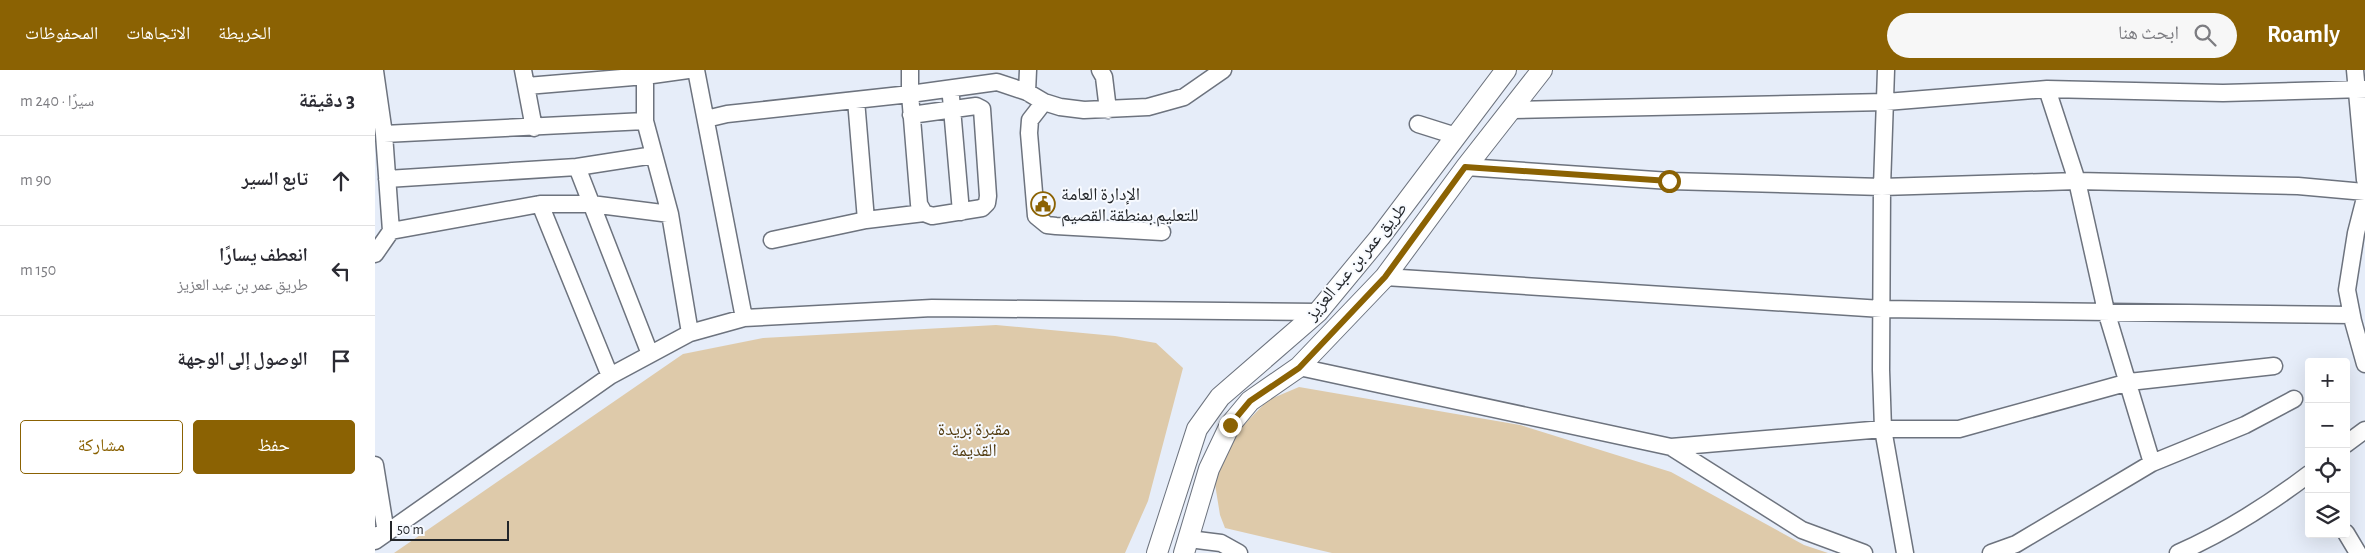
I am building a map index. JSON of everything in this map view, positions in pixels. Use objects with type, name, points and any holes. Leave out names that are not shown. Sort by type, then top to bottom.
[{"type":"main road","name":"طريق عمر بن عبد العزيز","points":[[1157,553],[1197,429],[1220,397],[1318,312],[1380,237],[1506,70]]},
{"type":"main road","name":"طريق عمر بن عبد العزيز","points":[[1187,546],[1209,470],[1230,425],[1250,401],[1299,368],[1385,277],[1465,167],[1542,70]]},
{"type":"street","points":[[534,128],[525,78],[645,76],[688,70]]},
{"type":"street","points":[[696,70],[744,318]]},
{"type":"street","points":[[910,70],[911,115],[919,204],[924,213]]},
{"type":"street","points":[[1027,92],[1028,70]]},
{"type":"street","points":[[1100,70],[1105,78],[1108,110]]},
{"type":"street","points":[[705,119],[727,114],[910,94],[997,82],[1027,92],[1044,102],[1060,107],[1084,110],[1149,107],[1184,97],[1223,70]]},
{"type":"street","points":[[1886,70],[1887,102],[1882,188],[1883,429],[1905,553]]},
{"type":"street","points":[[2355,70],[2360,89],[2365,180]]},
{"type":"street","points":[[375,71],[384,134],[391,231],[375,254]]},
{"type":"street","points":[[645,76],[645,121],[670,214],[690,333]]},
{"type":"street","points":[[950,89],[961,212]]},
{"type":"street","points":[[1512,110],[1887,102],[2047,89],[2223,92],[2360,89]]},
{"type":"street","points":[[2047,89],[2077,181],[2106,311],[2152,463]]},
{"type":"street","points":[[856,100],[866,220]]},
{"type":"street","points":[[1044,102],[1030,120],[1029,133],[1036,216],[1047,225],[1162,232]]},
{"type":"street","points":[[772,240],[866,220],[924,213],[933,216],[982,208],[987,202],[988,196],[982,109],[976,106],[951,108],[911,115]]},
{"type":"street","points":[[384,134],[645,121]]},
{"type":"street","points":[[1418,124],[1456,136]]},
{"type":"street","points":[[387,179],[577,166],[654,155]]},
{"type":"street","points":[[577,166],[650,354]]},
{"type":"street","points":[[1465,167],[1669,181],[1882,188],[2077,181],[2298,186],[2365,192]]},
{"type":"street","points":[[2365,198],[2356,233],[2347,290],[2365,364]]},
{"type":"street","points":[[391,231],[540,204],[591,204],[670,214]]},
{"type":"street","points":[[540,204],[611,376]]},
{"type":"street","points":[[1385,277],[1882,309],[2352,315]]},
{"type":"street","points":[[379,536],[611,376],[690,333],[744,318],[932,308],[1318,312]]},
{"type":"street","points":[[1299,368],[1671,447],[1883,429],[1959,429],[2129,382],[2274,366]]},
{"type":"street","points":[[1991,553],[2016,544],[2152,463],[2245,425],[2295,399]]},
{"type":"street","points":[[2350,441],[2365,430]]},
{"type":"street","points":[[1671,447],[1802,530],[1864,553]]},
{"type":"street","points":[[375,465],[379,536]]},
{"type":"street","points":[[2178,553],[2216,537],[2278,497],[2305,477]]},
{"type":"street","points":[[2349,538],[2358,553]]},
{"type":"street","points":[[1187,546],[1221,543],[1239,553]]},
{"type":"green space","name":"مقبرة بريدة القديمة","points":[[996,325],[1115,336],[1156,343],[1183,368],[1148,501],[1125,553],[394,553],[683,354],[763,338]]},
{"type":"green space","points":[[1299,387],[1520,425],[1671,472],[1804,545],[1828,553],[1332,553],[1225,528],[1220,515],[1214,478],[1234,435],[1268,400]]},
{"type":"place","name":"الإدارة العامة للتعليم بمنطقة القصيم","points":[[1043,204]]},
{"type":"route","points":[[1230,425],[1250,401],[1277,381],[1299,368],[1385,277],[1465,167],[1669,181]]}]
